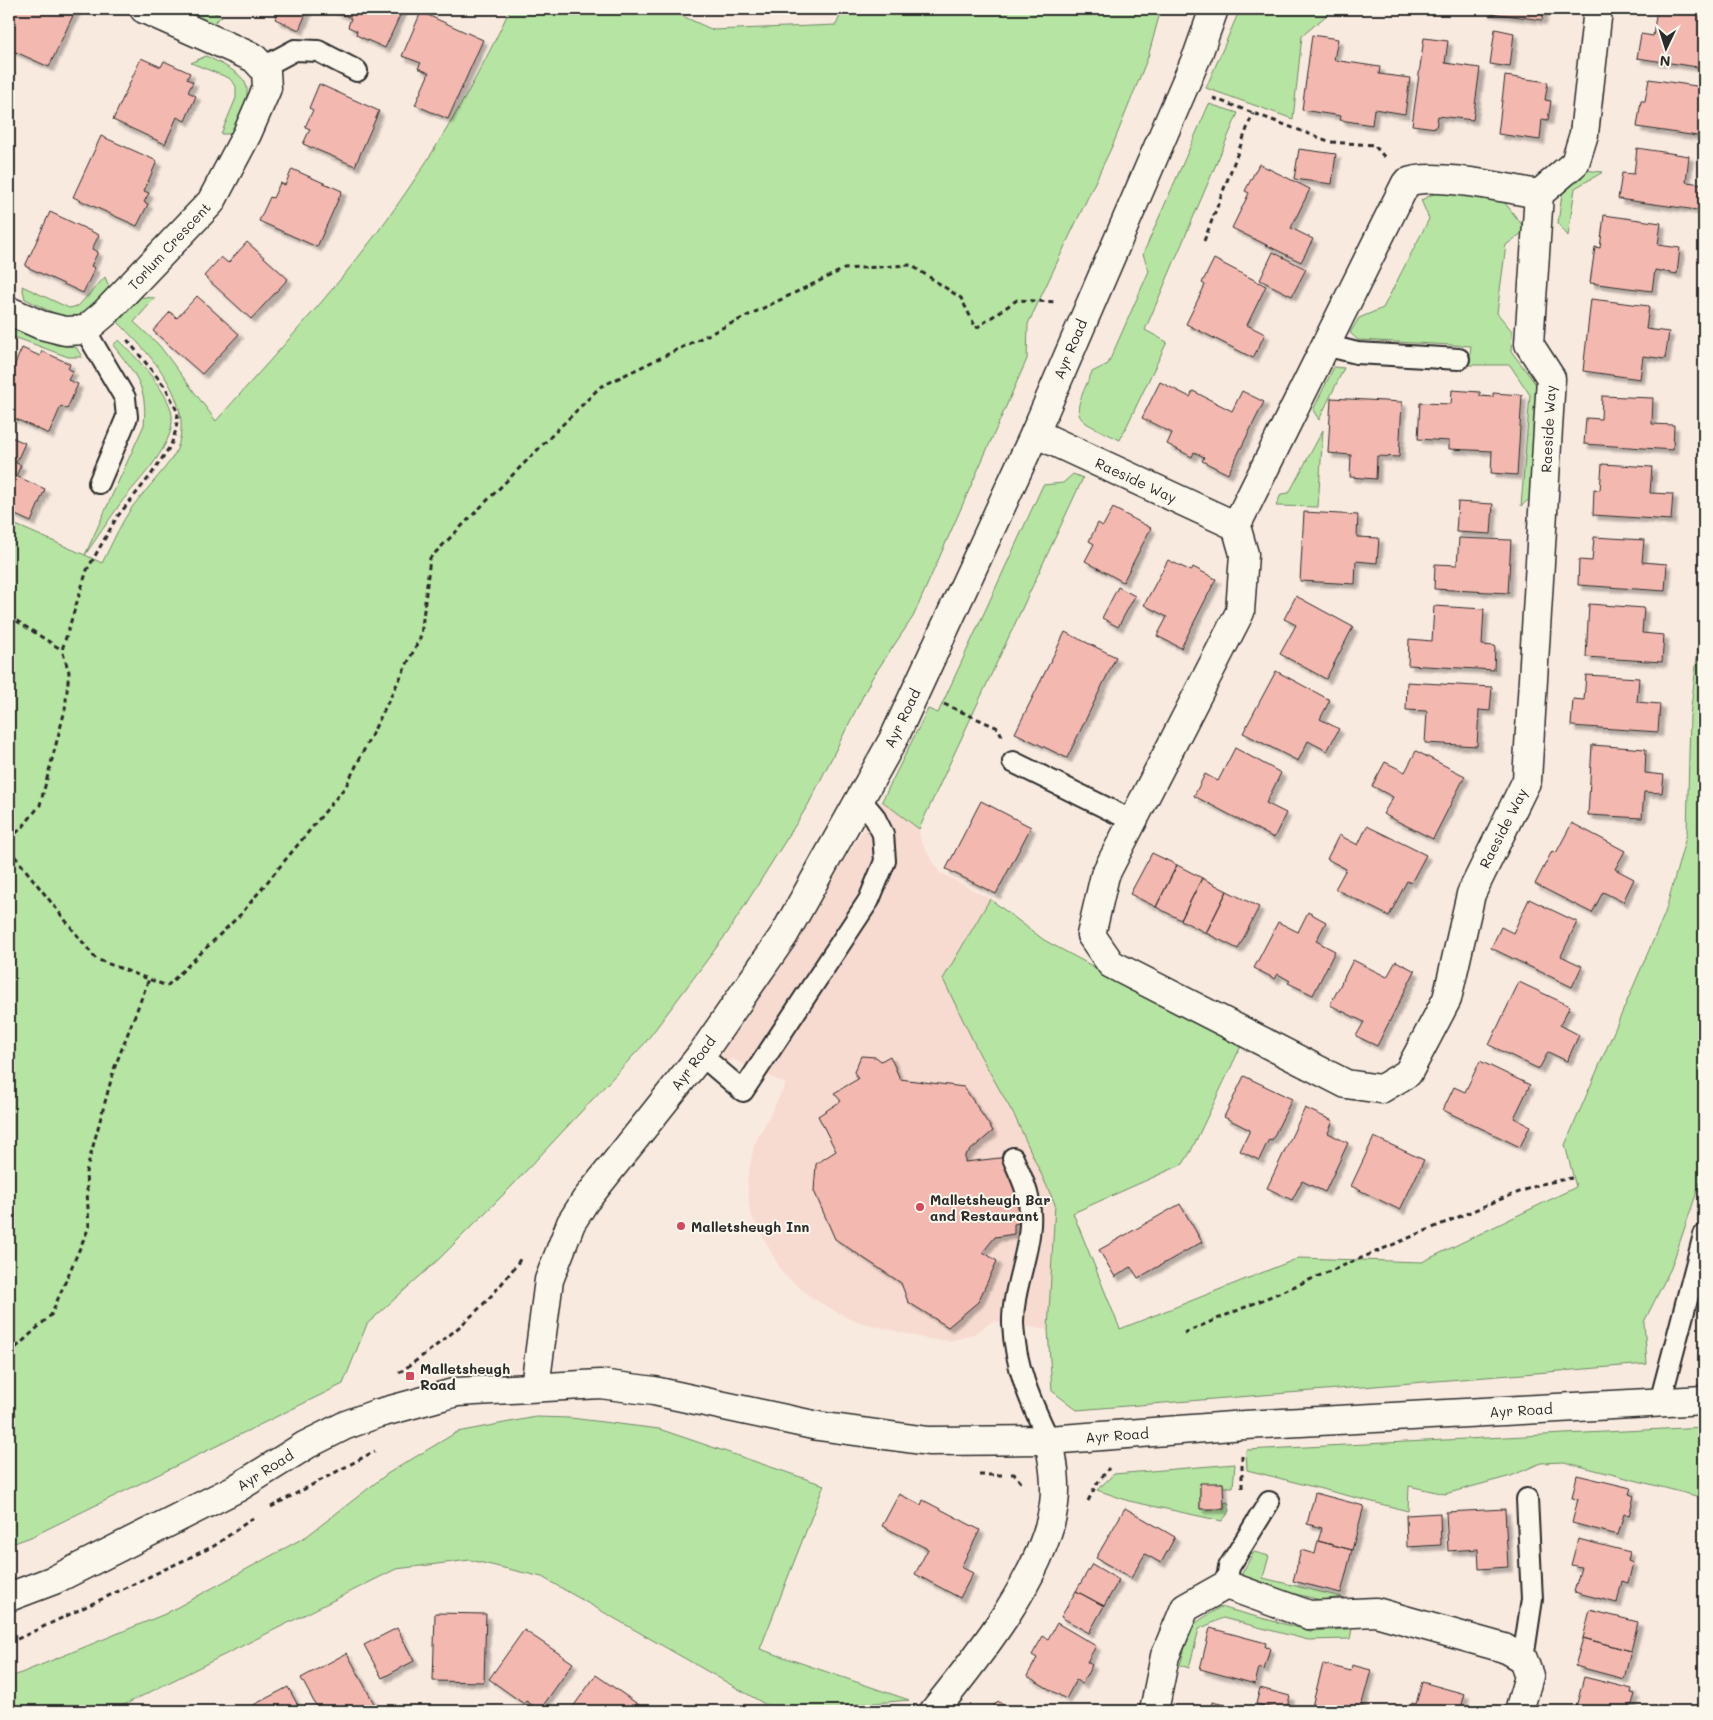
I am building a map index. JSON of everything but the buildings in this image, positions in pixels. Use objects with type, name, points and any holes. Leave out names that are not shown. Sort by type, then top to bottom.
[{"type":"street","points":[[144,9],[254,58],[263,68]]},
{"type":"street","name":"Ayr Road","points":[[534,1386],[549,1280],[571,1223],[584,1201],[701,1055],[784,935],[894,738],[1035,433],[1184,87],[1214,9]]},
{"type":"street","points":[[1236,526],[1406,183],[1416,179],[1448,181],[1539,194],[1575,163],[1584,134],[1598,9]]},
{"type":"street","name":"Torlum Crescent","points":[[95,321],[211,202],[247,134],[267,88],[266,71],[263,68]]},
{"type":"street","name":"Raeside Way","points":[[1035,433],[1236,526],[1244,554],[1240,612],[1105,874],[1091,935],[1111,964],[1346,1084],[1381,1089],[1408,1073],[1447,999],[1471,894],[1527,780],[1551,378],[1529,344],[1539,194]]},
{"type":"street","points":[[9,311],[41,325],[65,331],[95,321]]},
{"type":"street","name":"Ayr Road","points":[[9,1597],[54,1580],[237,1488],[306,1445],[346,1426],[376,1414],[457,1392],[534,1386],[600,1384],[654,1391],[818,1426],[928,1441],[1049,1440],[1255,1424],[1704,1400]]},
{"type":"street","points":[[934,1711],[981,1653],[1030,1573],[1046,1536],[1054,1504],[1055,1472],[1049,1440]]},
{"type":"street","points":[[1154,1711],[1165,1656],[1185,1608],[1226,1586],[1309,1615],[1376,1612],[1504,1648],[1523,1659],[1529,1676],[1519,1711]]},
{"type":"lane","points":[[263,68],[295,50],[318,52],[357,71]]},
{"type":"lane","points":[[95,321],[125,398],[127,417],[99,483]]},
{"type":"lane","points":[[1325,345],[1357,353],[1459,359]]},
{"type":"lane","points":[[1013,762],[1133,821]]},
{"type":"lane","points":[[701,1055],[744,1091],[803,998],[870,900],[885,862],[883,834],[874,816],[859,798]]},
{"type":"lane","points":[[1013,1158],[1028,1197],[1030,1218],[1028,1241],[1016,1296],[1013,1323],[1017,1355],[1029,1397],[1049,1440]]},
{"type":"lane","points":[[1660,1402],[1704,1235]]},
{"type":"lane","points":[[1523,1659],[1532,1599],[1527,1499]]},
{"type":"lane","points":[[1226,1586],[1229,1567],[1269,1502]]},
{"type":"path","points":[[1184,87],[1331,142],[1374,145],[1406,183]]},
{"type":"path","points":[[1204,241],[1254,113]]},
{"type":"path","points":[[9,849],[96,959],[168,986],[241,914],[346,786],[421,636],[430,558],[600,387],[844,269],[911,264],[961,298],[976,328],[1018,300],[1064,303],[1085,314]]},
{"type":"path","points":[[9,838],[22,828],[40,805],[65,710],[69,672],[62,650],[87,570],[117,517],[151,475],[171,445],[176,430],[178,413],[166,388],[95,321]]},
{"type":"path","points":[[9,616],[62,650]]},
{"type":"path","points":[[915,691],[998,728],[1013,762]]},
{"type":"path","points":[[9,1354],[51,1315],[89,1227],[86,1172],[114,1070],[149,979]]},
{"type":"path","points":[[1184,1334],[1501,1199],[1541,1184],[1572,1178]]},
{"type":"path","points":[[392,1378],[456,1331],[479,1310],[508,1276],[522,1255]]},
{"type":"path","points":[[9,1643],[214,1546],[260,1513]]},
{"type":"path","points":[[890,1711],[894,1709],[902,1711]]},
{"type":"shaded area","points":[[882,801],[919,829],[921,842],[939,872],[990,899],[943,979],[980,1055],[1015,1117],[1055,1204],[1048,1330],[993,1321],[974,1334],[951,1341],[927,1339],[851,1320],[812,1298],[783,1274],[750,1213],[747,1181],[754,1145],[786,1084],[732,1059],[719,1070],[719,1054]]},
{"type":"green space","points":[[175,9],[206,9],[222,16],[211,25]]},
{"type":"green space","points":[[510,9],[667,9],[713,30],[836,25],[843,9],[1161,9],[1148,57],[1114,142],[1028,324],[1027,359],[913,617],[872,678],[808,805],[728,932],[645,1043],[511,1187],[439,1259],[367,1324],[343,1384],[31,1537],[9,1545],[9,522],[102,563],[128,513],[164,469],[177,449],[181,431],[180,413],[175,396],[166,379],[143,349],[118,322],[141,297],[155,298],[134,322],[159,345],[216,421],[332,289],[395,209],[437,144],[476,78]]},
{"type":"green space","points":[[1240,9],[1334,9],[1302,36],[1293,119],[1206,88]]},
{"type":"green space","points":[[206,56],[235,72],[246,86],[247,94],[244,105],[232,134],[221,134],[236,98],[236,86],[229,78],[191,63]]},
{"type":"green space","points":[[1209,104],[1238,113],[1145,330],[1167,342],[1120,440],[1084,422],[1078,409],[1080,400],[1092,372],[1108,364],[1149,271],[1143,254]]},
{"type":"green space","points":[[1584,170],[1603,172],[1575,188],[1568,236],[1558,223],[1563,187]]},
{"type":"green space","points":[[1442,190],[1502,199],[1526,230],[1506,245],[1497,313],[1512,331],[1511,351],[1541,391],[1533,496],[1521,506],[1530,395],[1510,365],[1469,365],[1471,346],[1358,340],[1350,333],[1359,318],[1383,308],[1429,219],[1421,200]]},
{"type":"green space","points":[[105,277],[110,289],[92,309],[78,317],[54,313],[25,299],[22,286],[69,308],[78,306]]},
{"type":"green space","points":[[9,324],[56,345],[76,347],[82,357],[68,357],[9,335]]},
{"type":"green space","points":[[119,340],[141,363],[163,392],[171,410],[172,422],[163,448],[146,473],[120,504],[85,555],[144,425],[145,412],[142,390],[134,373],[113,345]]},
{"type":"green space","points":[[1334,367],[1344,368],[1319,420],[1313,410]]},
{"type":"green space","points":[[1323,430],[1318,507],[1276,506],[1281,494],[1289,493]]},
{"type":"green space","points":[[1073,474],[1083,478],[919,829],[882,801],[928,709],[938,713],[1043,485],[1063,483]]},
{"type":"green space","points":[[1704,598],[1704,1171],[1671,1268],[1644,1322],[1647,1364],[1077,1410],[1052,1391],[1048,1330],[1055,1204],[1015,1117],[980,1055],[943,979],[990,899],[1044,940],[1241,1046],[1183,1164],[1073,1213],[1120,1329],[1299,1258],[1422,1262],[1576,1187],[1565,1145],[1665,913],[1687,833],[1690,716]]},
{"type":"green space","points":[[536,1417],[571,1418],[659,1429],[824,1485],[760,1649],[909,1700],[841,1706],[837,1711],[777,1711],[542,1577],[470,1560],[396,1569],[112,1711],[9,1711],[9,1678],[165,1614],[307,1536],[387,1474],[457,1432]]},
{"type":"green space","points":[[1704,1427],[1704,1498],[1564,1462],[1541,1463],[1511,1476],[1445,1494],[1409,1486],[1408,1511],[1247,1470],[1246,1450]]},
{"type":"green space","points":[[1235,1464],[1233,1487],[1223,1487],[1223,1483],[1200,1484],[1200,1509],[1224,1509],[1224,1503],[1228,1502],[1230,1511],[1222,1521],[1129,1501],[1097,1490],[1114,1474]]},
{"type":"green space","points":[[1254,1552],[1269,1556],[1263,1578],[1342,1597],[1321,1600],[1256,1585],[1241,1575]]},
{"type":"green space","points":[[1220,1607],[1310,1631],[1352,1629],[1350,1639],[1308,1640],[1223,1618],[1199,1629],[1189,1668],[1180,1665],[1191,1626]]},
{"type":"place","name":"Malletsheugh Bar and Restaurant","points":[[920,1207]]},
{"type":"place","name":"Malletsheugh Inn","points":[[681,1226]]},
{"type":"place","name":"Malletsheugh Road","points":[[410,1376]]}]
